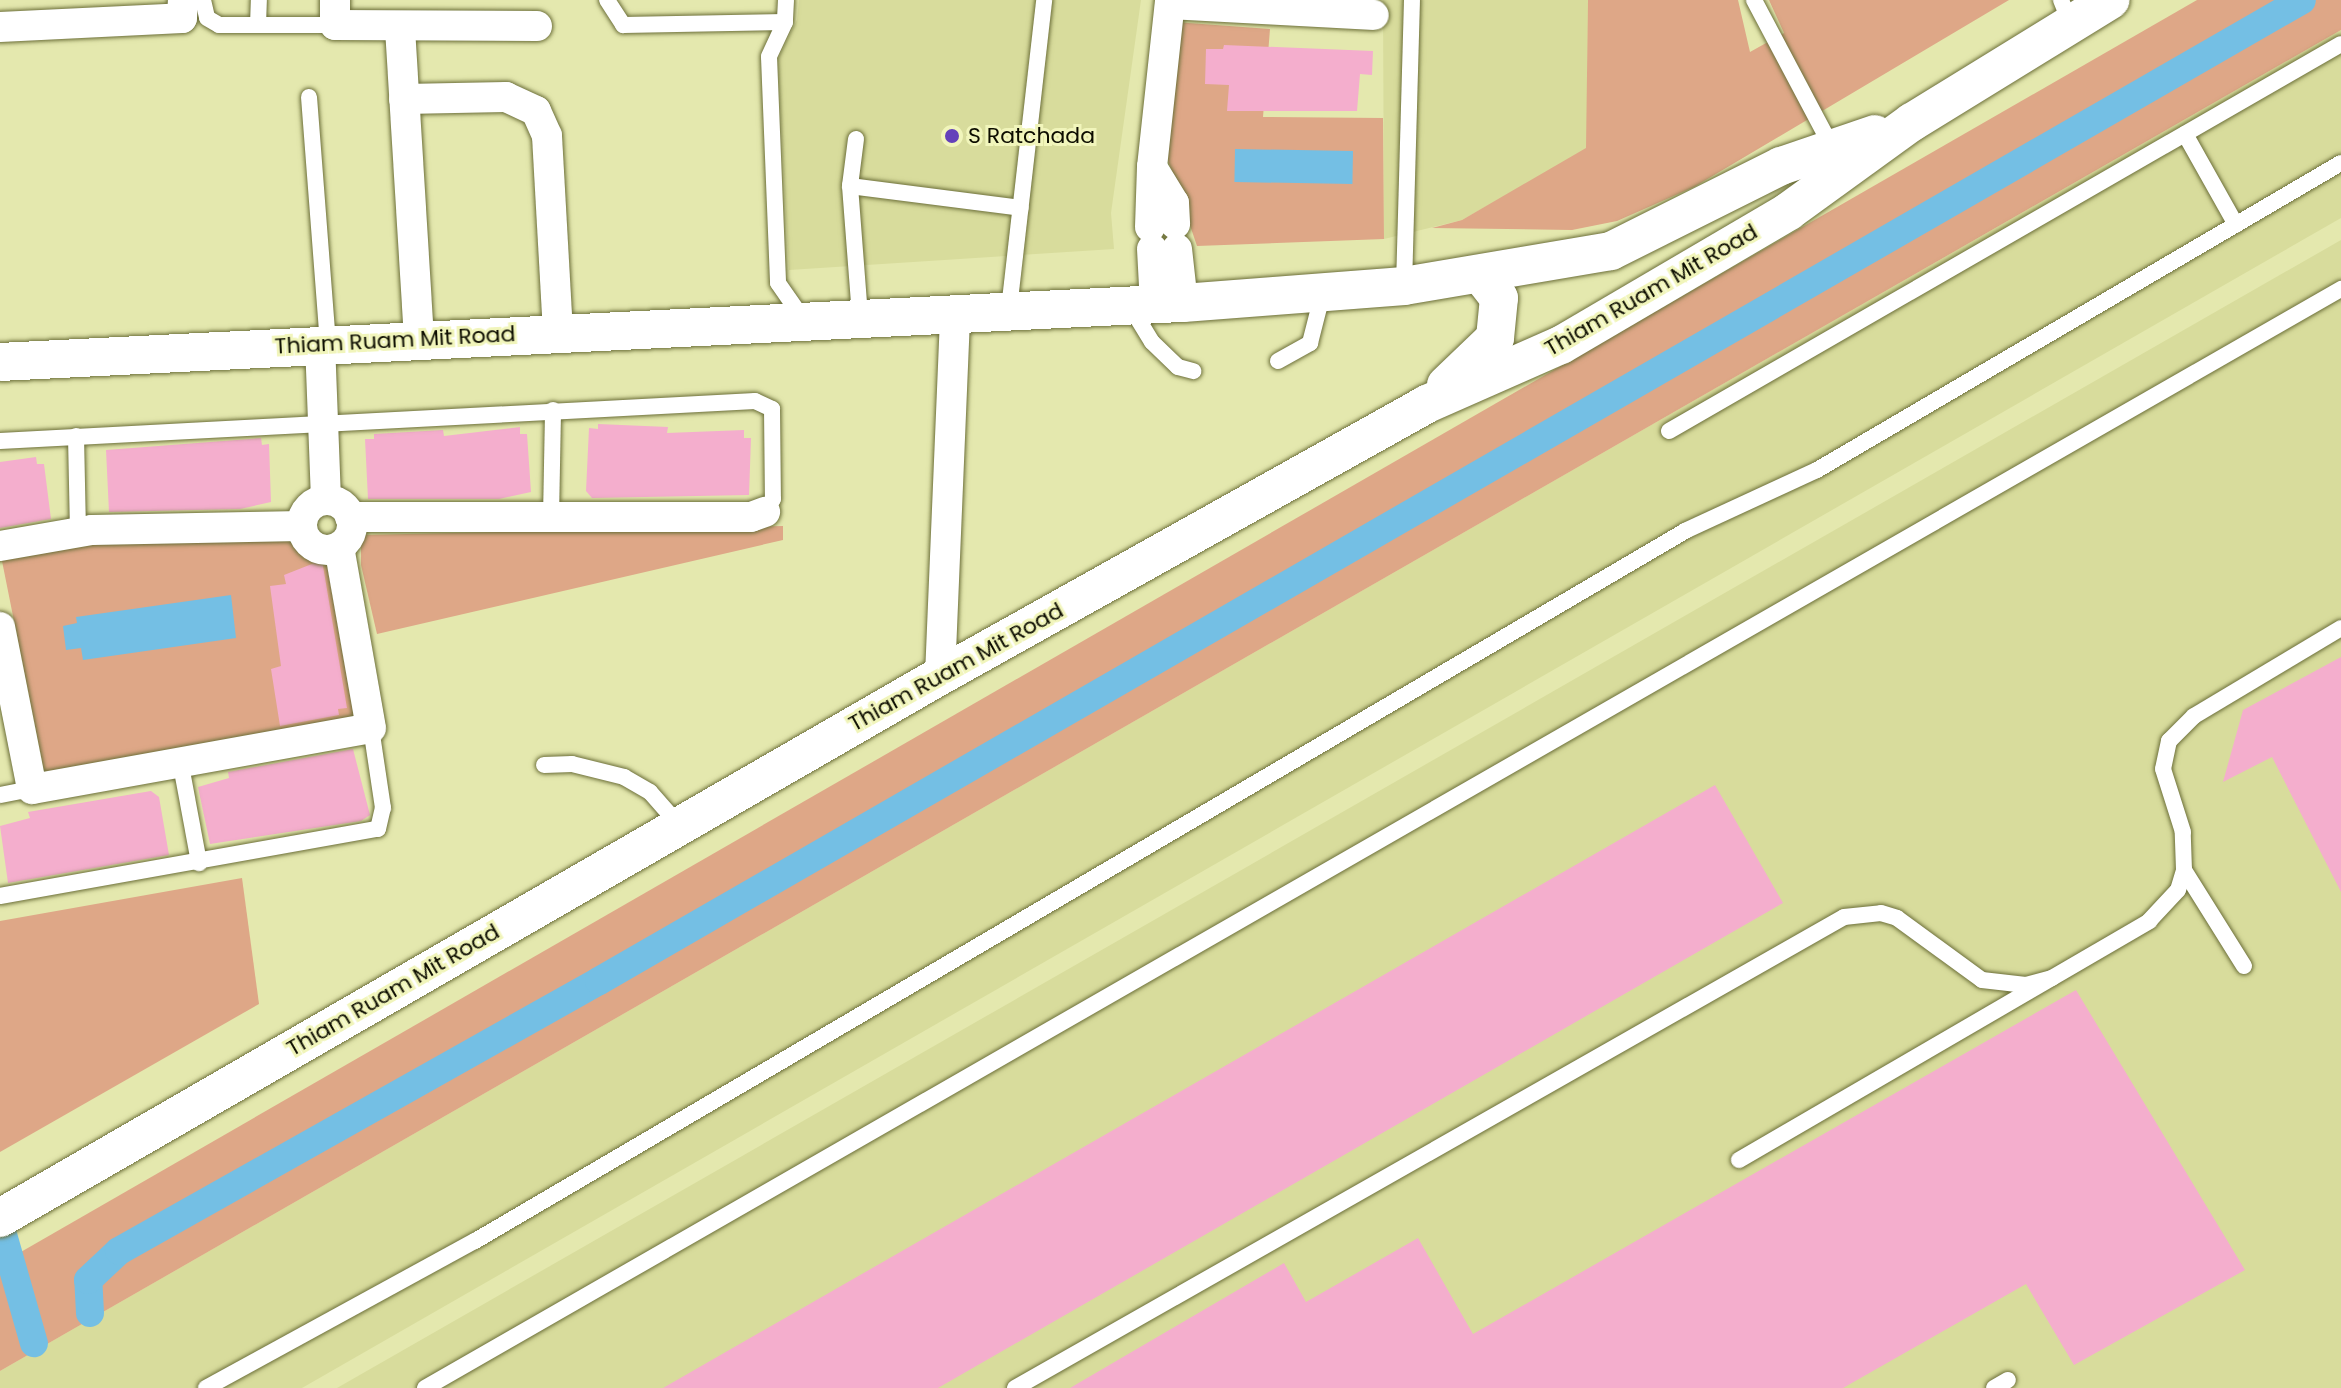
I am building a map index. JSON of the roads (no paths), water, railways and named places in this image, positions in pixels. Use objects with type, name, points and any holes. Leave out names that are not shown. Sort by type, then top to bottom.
[{"type":"street","points":[[0,27],[182,18],[183,0]]},
{"type":"street","name":"Thiam Ruam Mit Road","points":[[0,1218],[678,824],[940,676],[1427,404],[1561,345],[1789,211],[2065,11],[2110,0]]},
{"type":"street","points":[[1155,304],[1164,237],[1152,167],[1170,2],[1374,15]]},
{"type":"street","points":[[335,12],[400,28],[537,26]]},
{"type":"street","points":[[400,28],[419,337]]},
{"type":"street","points":[[404,99],[506,97],[536,111],[547,136],[558,331]]},
{"type":"street","name":"Thiam Ruam Mit Road","points":[[0,362],[419,337],[1155,304],[1404,286],[1482,276],[1611,251],[1781,166],[1912,122]]},
{"type":"street","points":[[1427,404],[1495,338],[1499,298],[1482,276]]},
{"type":"street","points":[[940,676],[955,311]]},
{"type":"street","points":[[301,526],[314,547],[339,547],[350,534],[338,508],[323,422],[324,343]]},
{"type":"street","points":[[301,526],[306,511],[338,508],[551,517],[751,517],[765,512]]},
{"type":"street","points":[[0,546],[78,532],[301,526]]},
{"type":"street","points":[[0,627],[32,789],[371,728],[339,547]]},
{"type":"lane","points":[[203,0],[207,18],[219,25],[258,25],[335,12]]},
{"type":"lane","points":[[258,25],[259,0]]},
{"type":"lane","points":[[607,0],[623,25],[785,22]]},
{"type":"lane","points":[[786,0],[785,22],[769,57],[778,283],[803,319]]},
{"type":"lane","points":[[1009,309],[1044,0]]},
{"type":"lane","points":[[1404,286],[1412,0]]},
{"type":"lane","points":[[1754,0],[1833,149]]},
{"type":"lane","points":[[1669,431],[2341,44]]},
{"type":"lane","points":[[309,97],[324,343]]},
{"type":"lane","points":[[2185,134],[2236,225]]},
{"type":"lane","points":[[856,139],[850,186],[860,316]]},
{"type":"lane","points":[[206,1388],[475,1241],[1685,531],[1817,470],[2341,163]]},
{"type":"lane","points":[[850,186],[1021,208]]},
{"type":"lane","points":[[425,1388],[2341,289]]},
{"type":"lane","points":[[1278,361],[1310,343],[1323,292]]},
{"type":"lane","points":[[1155,304],[1152,342],[1178,367],[1193,371]]},
{"type":"lane","points":[[0,441],[553,410],[765,403],[772,409],[773,499],[765,512]]},
{"type":"lane","points":[[551,517],[553,410]]},
{"type":"lane","points":[[76,436],[78,532]]},
{"type":"lane","points":[[1739,1160],[2158,914],[2178,890],[2184,870],[2183,832],[2163,769],[2169,741],[2194,716],[2341,628]]},
{"type":"lane","points":[[0,896],[378,829],[383,808],[371,728]]},
{"type":"lane","points":[[180,760],[199,863]]},
{"type":"lane","points":[[544,765],[572,764],[624,777],[650,792],[678,824]]},
{"type":"lane","points":[[0,795],[32,789]]},
{"type":"lane","points":[[2184,870],[2244,966]]},
{"type":"lane","points":[[1015,1388],[1844,917],[1881,913],[1897,918],[1982,980],[2026,985],[2052,978]]},
{"type":"water","points":[[1235,149],[1353,151],[1352,184],[1234,182]]},
{"type":"water","points":[[231,595],[236,638],[83,660],[81,648],[66,650],[63,626],[77,623],[76,617]]},
{"type":"waterway","points":[[90,1313],[88,1280],[119,1251],[599,981],[2302,0]]},
{"type":"waterway","points":[[0,1224],[34,1343]]},
{"type":"place","name":"S Ratchada","points":[[952,136]]}]
